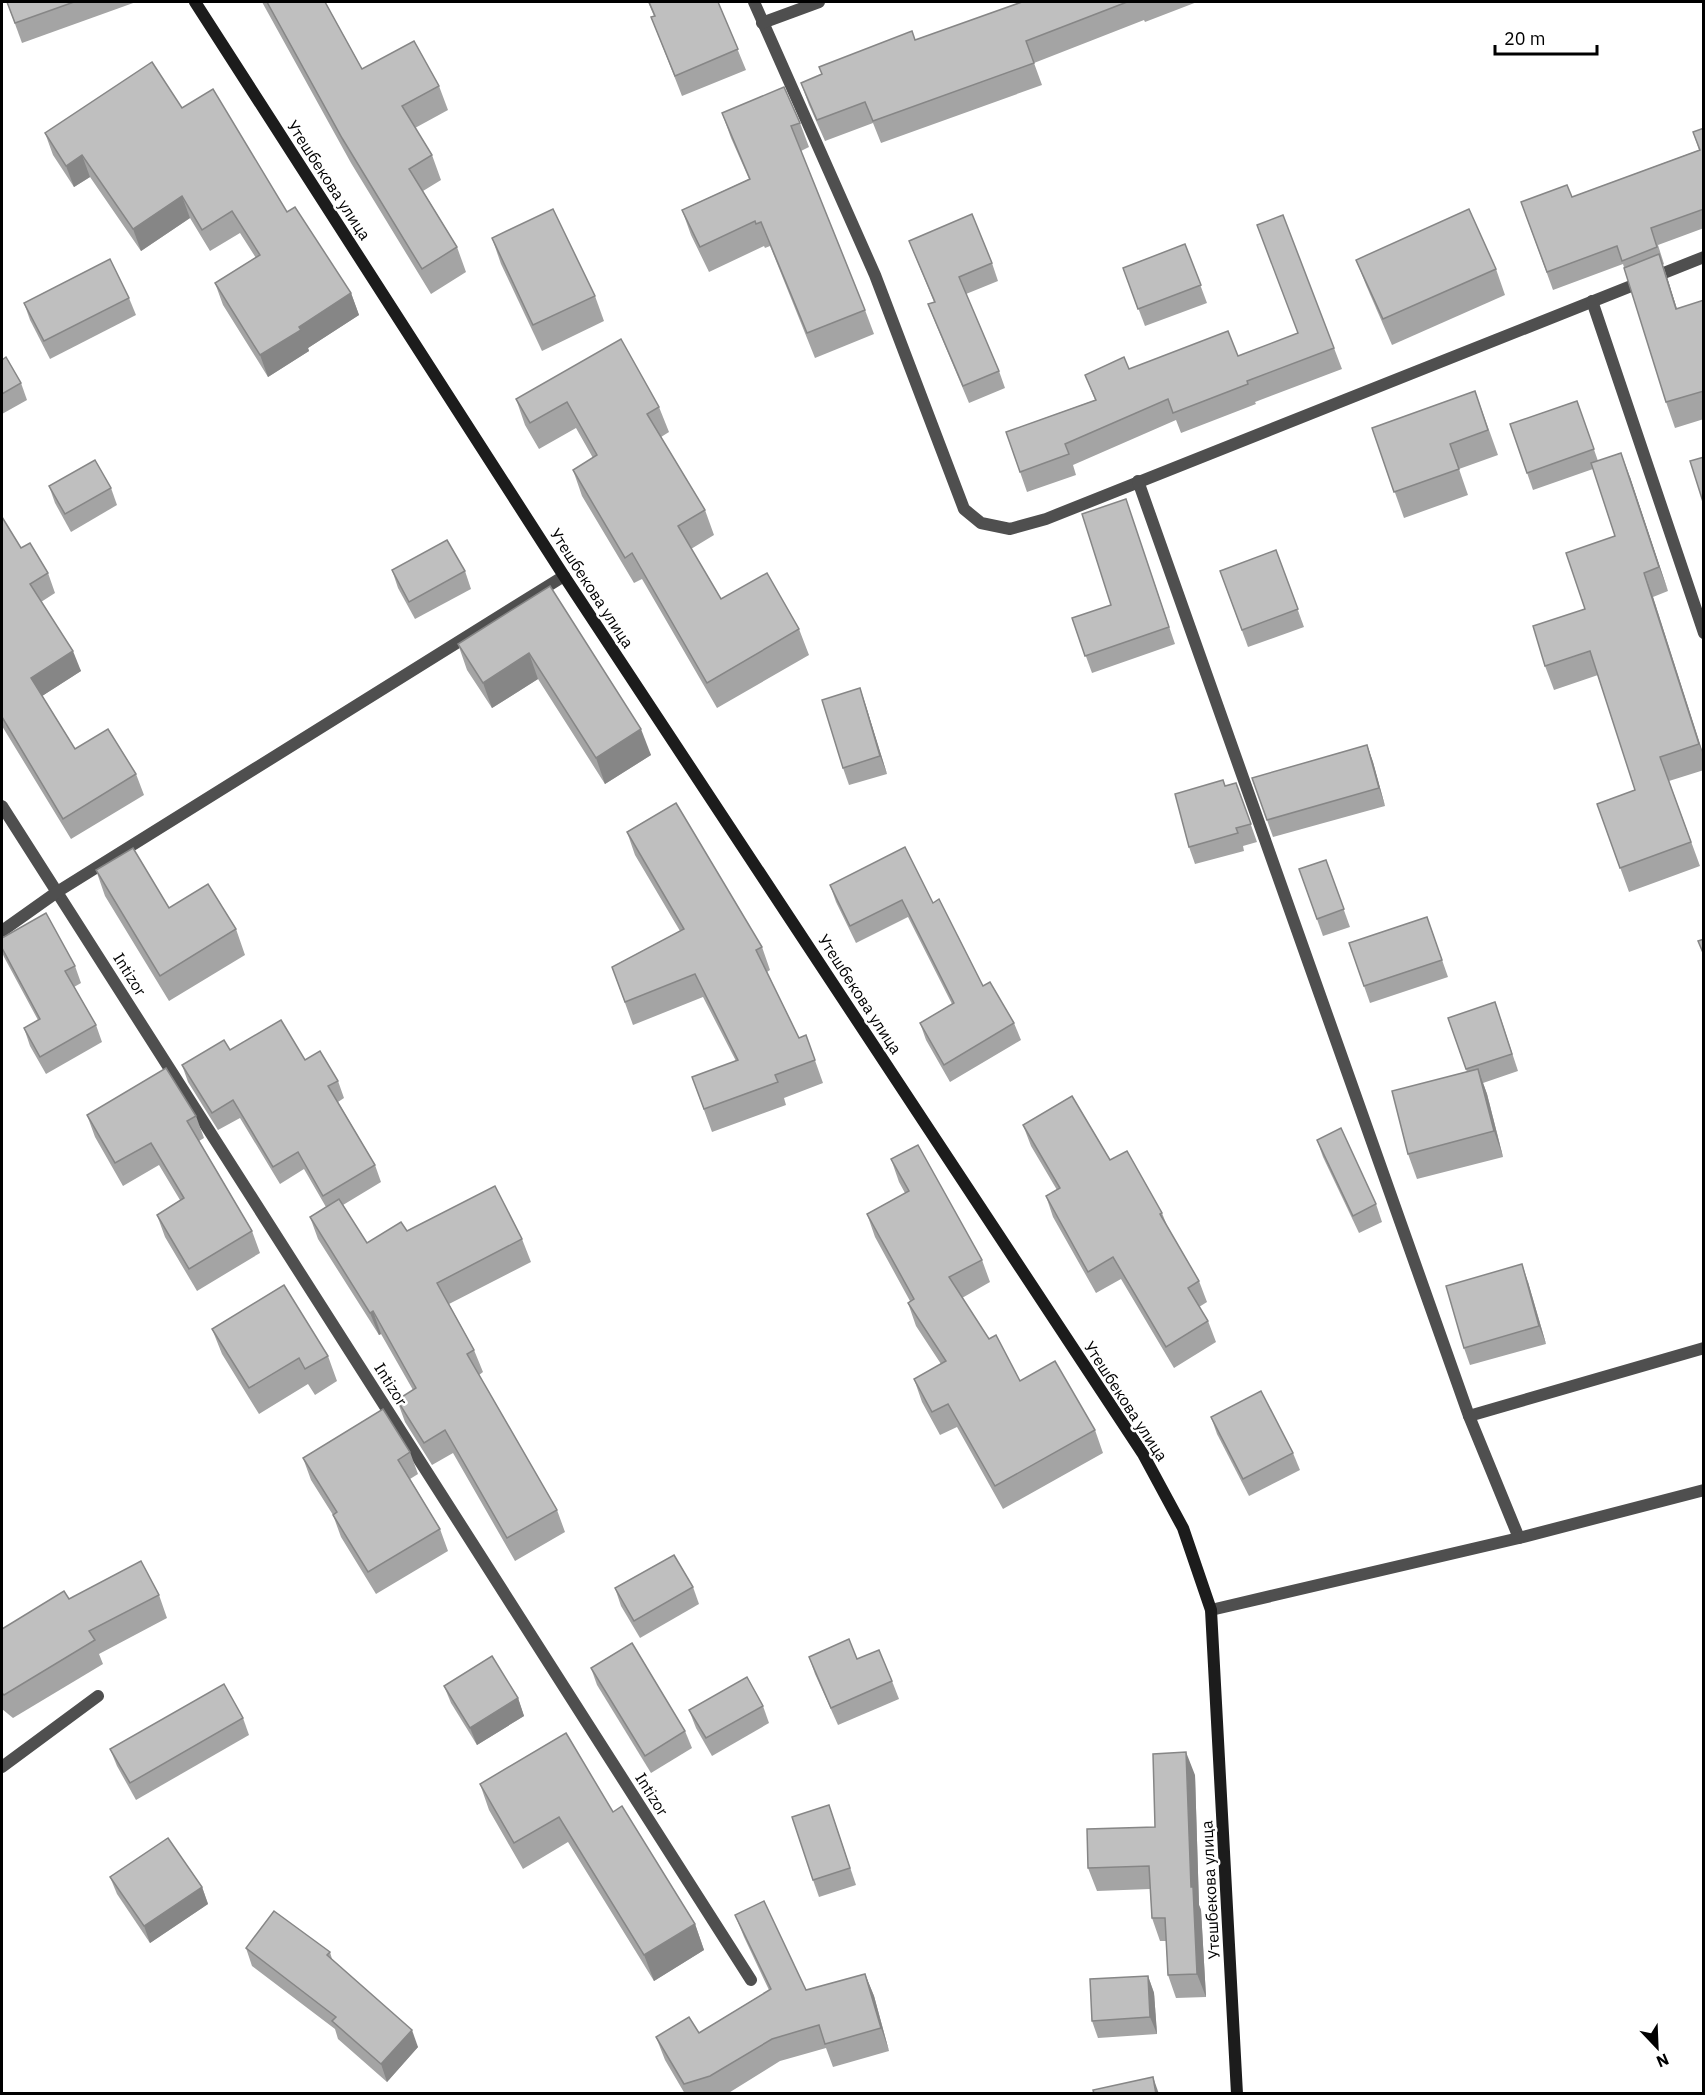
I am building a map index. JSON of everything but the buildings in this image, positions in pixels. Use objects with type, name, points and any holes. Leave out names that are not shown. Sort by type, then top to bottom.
[{"type":"main road","name":"Утешбекова улица","points":[[195,2],[564,576],[1143,1454],[1183,1528],[1211,1610],[1237,2094]]},
{"type":"street","points":[[754,2],[875,275],[964,509],[981,524],[1010,529],[1046,519],[1704,257]]},
{"type":"street","points":[[762,23],[819,2]]},
{"type":"street","points":[[1592,301],[1704,633]]},
{"type":"street","points":[[1138,481],[1468,1416],[1519,1538]]},
{"type":"street","points":[[2,931],[57,892],[564,576]]},
{"type":"street","name":"Intizor","points":[[2,807],[751,1980]]},
{"type":"street","points":[[1468,1416],[1704,1348]]},
{"type":"street","points":[[1211,1610],[1519,1538],[1704,1490]]},
{"type":"street","points":[[2,1767],[98,1695]]}]
